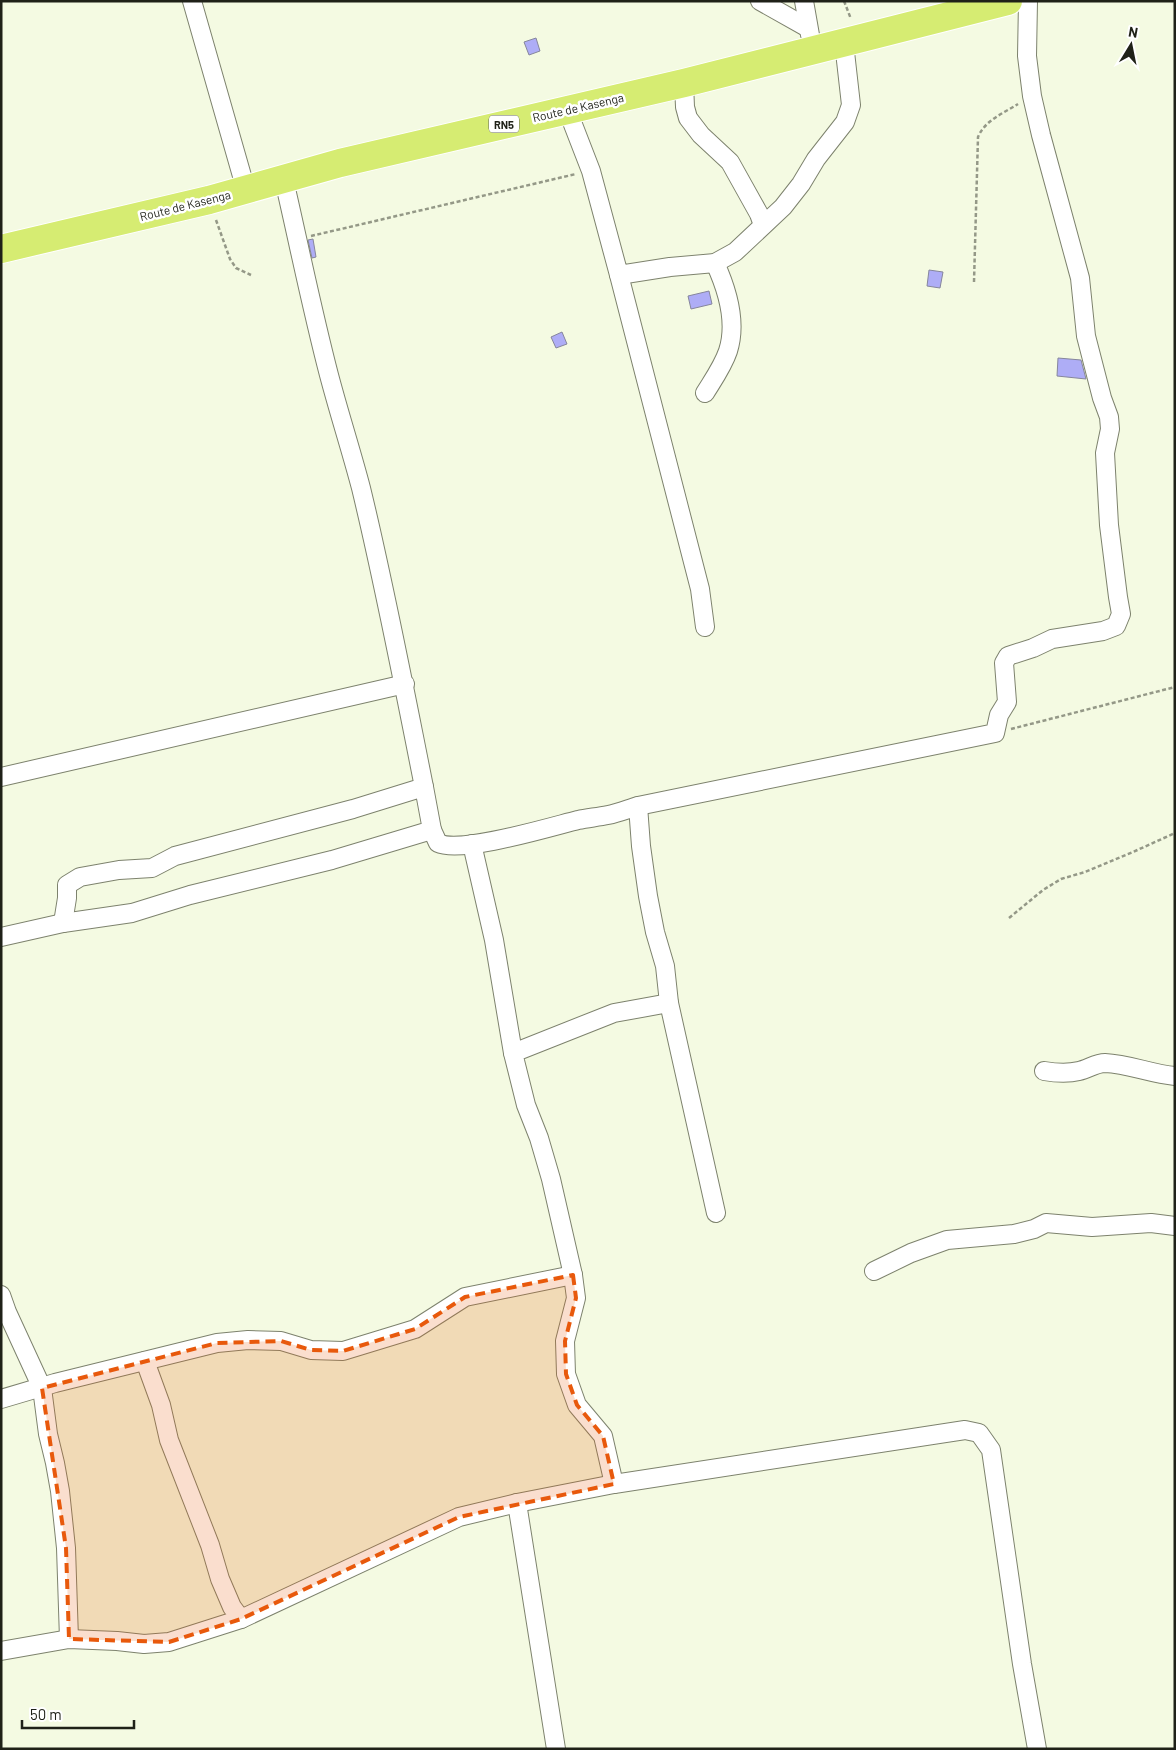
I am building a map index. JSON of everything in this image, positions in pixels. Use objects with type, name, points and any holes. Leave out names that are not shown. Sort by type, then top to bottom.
[{"type":"highway","name":"Route de Kasenga","points":[[1,249],[209,200],[350,161],[684,83],[811,39],[844,43],[1008,1]]},
{"type":"street","points":[[192,1],[246,190]]},
{"type":"street","points":[[760,1],[811,39]]},
{"type":"street","points":[[804,1],[811,39]]},
{"type":"street","points":[[284,180],[329,376],[361,488],[405,684],[432,830],[438,843],[444,846],[472,844],[538,831],[638,806],[995,733],[999,715],[1008,702],[1004,663],[1008,656],[1033,648],[1052,639],[1103,631],[1116,626],[1121,614],[1105,453],[1110,429],[1109,418],[1086,336],[1080,278],[1032,96],[1027,56],[1028,1]]},
{"type":"street","points":[[619,275],[670,267],[716,263],[735,252],[783,207],[801,184],[816,159],[845,122],[850,105],[844,43]]},
{"type":"street","points":[[684,83],[685,107],[688,118],[701,135],[730,162],[759,214],[763,225]]},
{"type":"street","points":[[567,109],[591,171],[619,275],[700,589],[706,627]]},
{"type":"street","points":[[705,393],[728,351],[732,331],[724,283],[716,263]]},
{"type":"street","points":[[1,777],[405,684]]},
{"type":"street","points":[[63,924],[67,885],[80,876],[119,870],[152,868],[175,856],[353,809],[424,787]]},
{"type":"street","points":[[638,806],[640,846],[648,896],[655,932],[665,966],[669,1003],[716,1213]]},
{"type":"street","points":[[1,937],[63,924],[132,913],[190,895],[332,860],[432,830]]},
{"type":"street","points":[[472,844],[494,940],[513,1053],[524,1095],[551,1178],[573,1275],[576,1298],[565,1341],[566,1374],[577,1405],[603,1436],[614,1484]]},
{"type":"street","points":[[513,1053],[614,1013],[669,1003]]},
{"type":"street","points":[[1044,1071],[1059,1074],[1078,1072],[1102,1063],[1117,1064],[1175,1076]]},
{"type":"street","points":[[874,1271],[925,1247],[947,1240],[1014,1234],[1034,1229],[1046,1223],[1092,1227],[1151,1224],[1175,1226]]},
{"type":"street","points":[[1,1399],[217,1343],[248,1340],[281,1341],[311,1350],[342,1351],[415,1329],[465,1297],[573,1275]]},
{"type":"street","points":[[1,1295],[42,1388],[64,1529],[69,1639]]},
{"type":"street","points":[[144,1361],[161,1405],[170,1440],[210,1545],[220,1579],[232,1607],[241,1619]]},
{"type":"street","points":[[1,1651],[69,1639],[117,1640],[144,1644],[169,1642],[241,1619],[459,1517],[517,1502],[614,1484],[965,1430],[979,1433],[991,1450],[1021,1655],[1037,1749]]},
{"type":"street","points":[[517,1502],[556,1749]]},
{"type":"path","points":[[974,282],[978,136],[990,121],[1032,96]]},
{"type":"path","points":[[298,239],[591,171]]},
{"type":"path","points":[[209,200],[230,259],[236,268],[251,275]]},
{"type":"path","points":[[995,733],[1175,687]]},
{"type":"path","points":[[1009,918],[1043,890],[1062,879],[1125,856],[1175,833]]},
{"type":"highlighted area","points":[[573,1275],[576,1298],[565,1341],[566,1374],[577,1405],[603,1436],[614,1484],[459,1517],[241,1619],[169,1642],[69,1639],[66,1548],[42,1388],[217,1343],[281,1341],[311,1350],[343,1351],[415,1329],[465,1297]]},
{"type":"building","points":[[536,38],[540,51],[529,55],[524,42]]},
{"type":"building","points":[[313,239],[316,257],[312,258],[308,240]]},
{"type":"building","points":[[929,270],[943,272],[940,288],[927,286]]},
{"type":"building","points":[[709,291],[712,304],[691,309],[688,296]]},
{"type":"building","points":[[562,332],[567,344],[556,348],[551,337]]},
{"type":"building","points":[[1058,358],[1081,360],[1086,379],[1057,376]]}]
